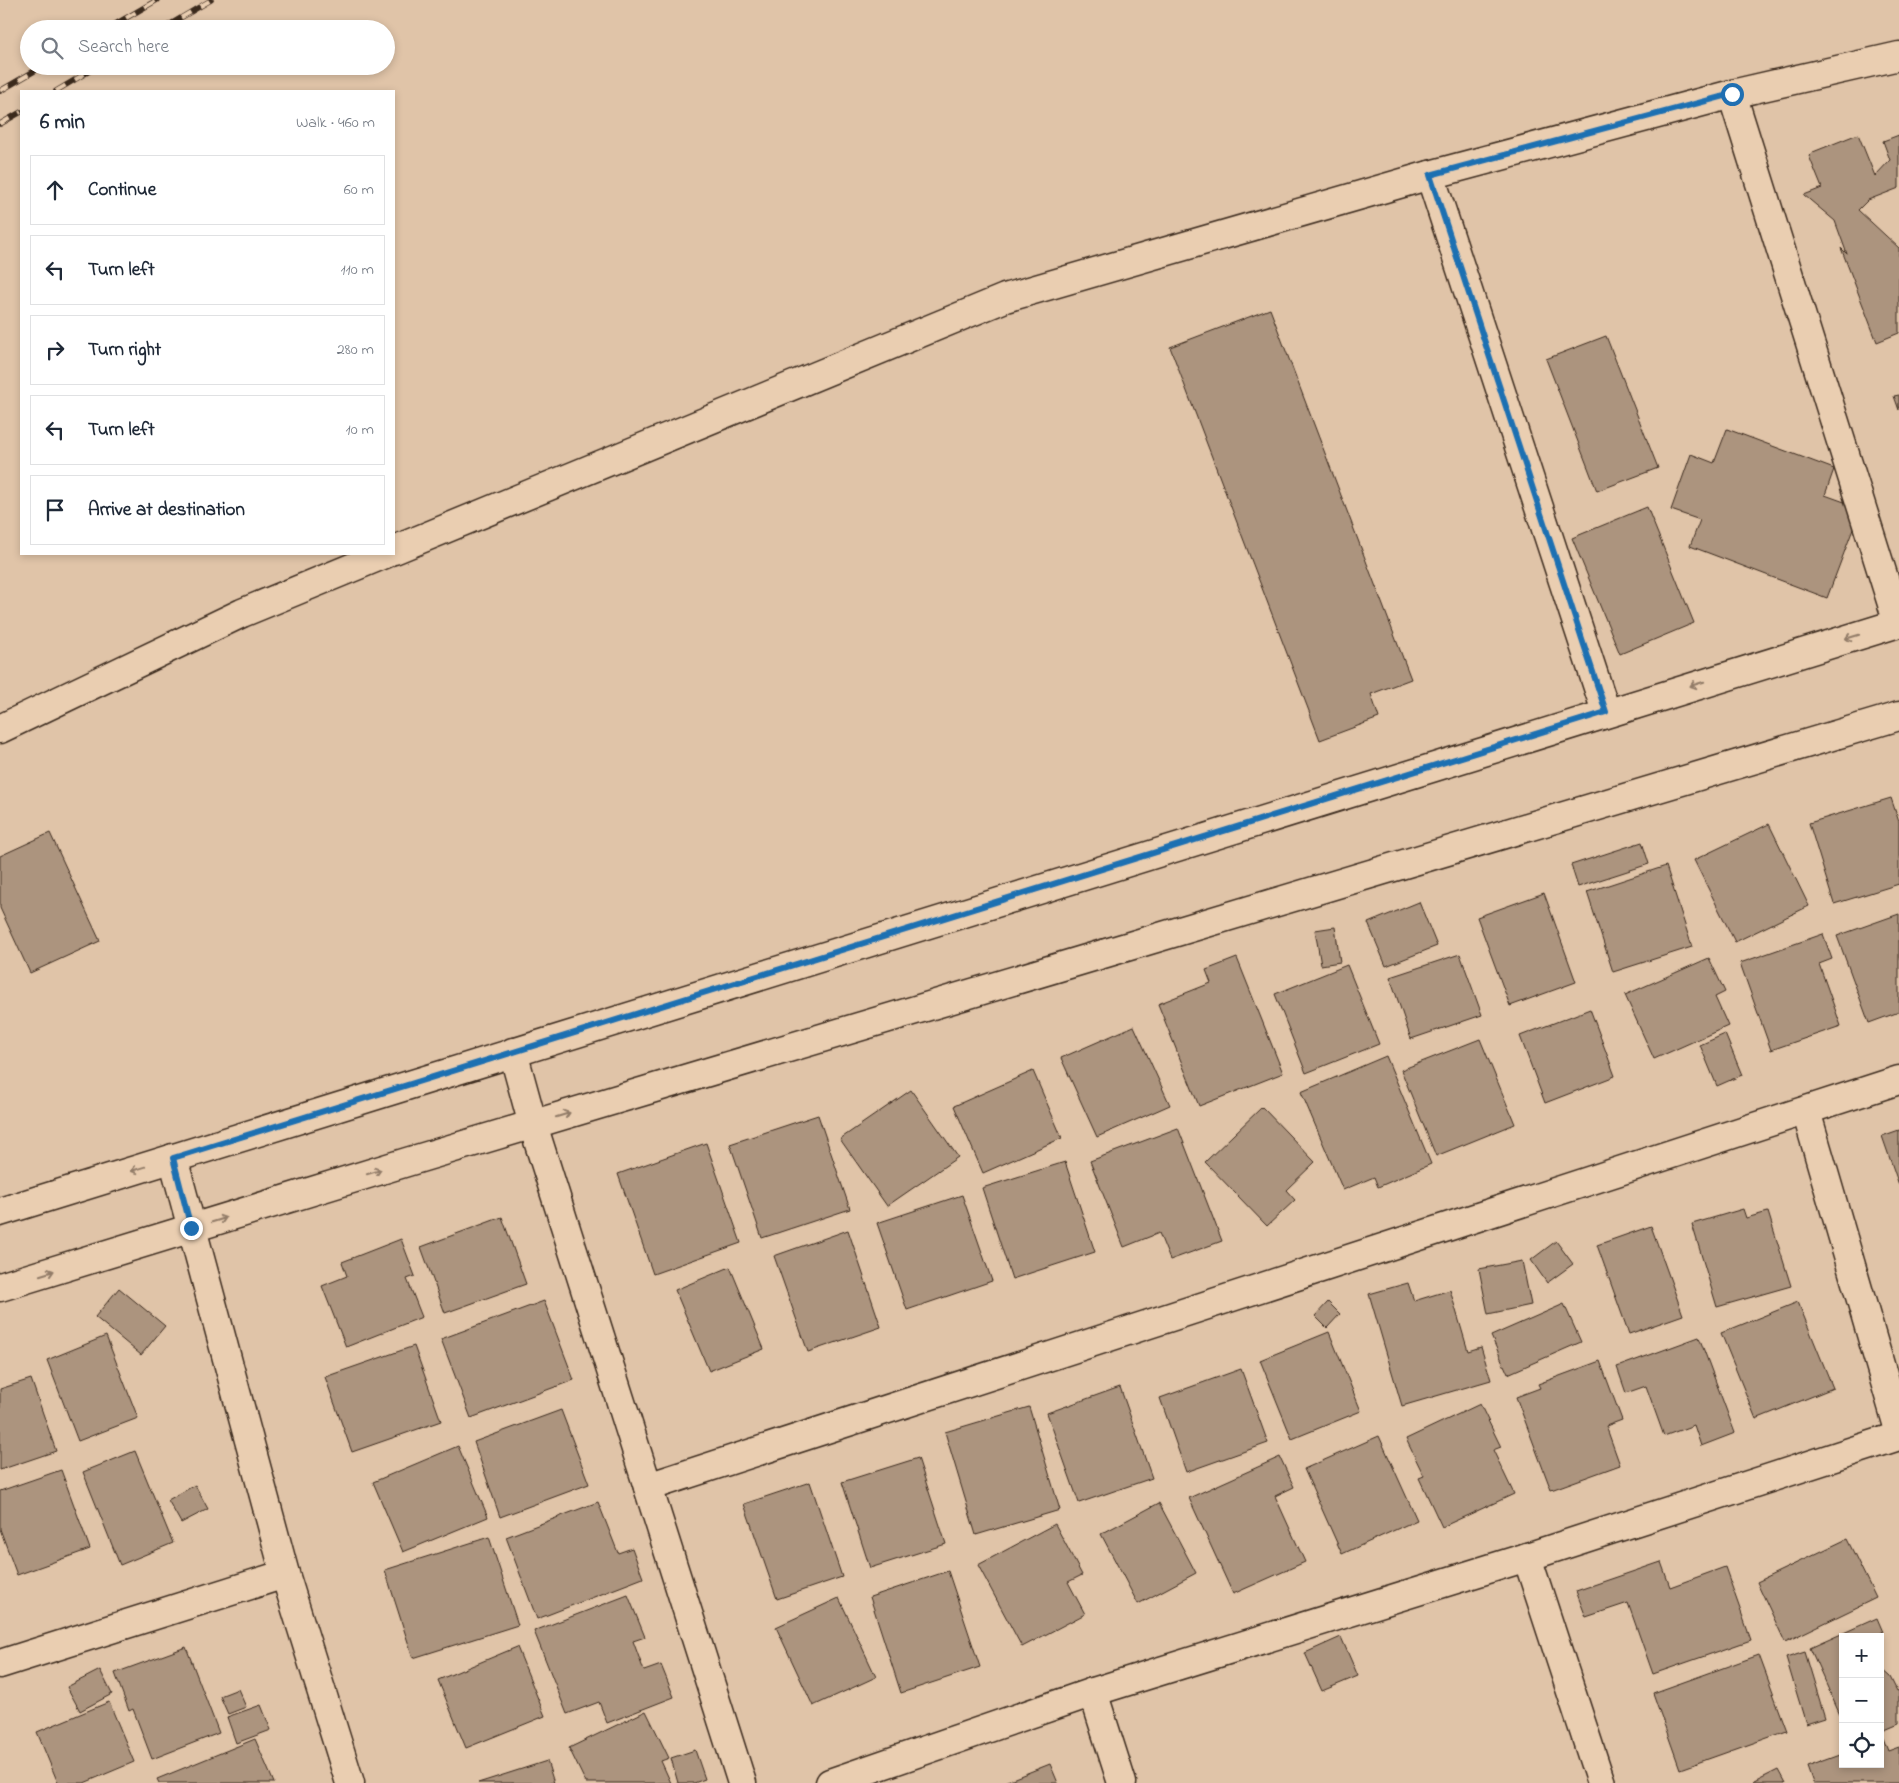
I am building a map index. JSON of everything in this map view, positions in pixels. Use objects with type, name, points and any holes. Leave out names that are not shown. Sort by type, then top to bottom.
[{"type":"street","points":[[395,550],[1004,298],[1430,175],[1732,94],[1899,56]]},
{"type":"street","points":[[0,1212],[1606,712],[1898,623],[1732,94]]},
{"type":"street","points":[[1430,175],[1606,712]]},
{"type":"street","points":[[0,729],[242,613],[383,555]]},
{"type":"street","points":[[0,1287],[533,1124],[1899,716]]},
{"type":"street","points":[[513,1052],[533,1124],[742,1783]]},
{"type":"street","points":[[648,1487],[1899,1080]]},
{"type":"street","points":[[1806,1111],[1899,1430]]},
{"type":"street","points":[[173,1158],[285,1574],[350,1783]]},
{"type":"street","points":[[830,1783],[1093,1692],[1527,1557],[1899,1436]]},
{"type":"street","points":[[1527,1557],[1601,1783]]},
{"type":"street","points":[[0,1664],[285,1574]]},
{"type":"street","points":[[1093,1692],[1122,1783]]},
{"type":"building","points":[[1858,134],[1875,176],[1890,160],[1883,141],[1899,135],[1899,188],[1868,200],[1858,210],[1899,248],[1899,333],[1877,342],[1841,248],[1847,254],[1835,221],[1804,195],[1822,188],[1809,156],[1813,152]]},
{"type":"building","points":[[1270,309],[1411,679],[1371,694],[1379,718],[1320,740],[1170,347]]},
{"type":"building","points":[[1606,336],[1658,468],[1597,491],[1546,359]]},
{"type":"building","points":[[1899,395],[1899,410],[1894,396]]},
{"type":"building","points":[[1727,429],[1834,469],[1825,495],[1861,508],[1827,598],[1690,546],[1700,520],[1671,510],[1691,454],[1714,463]]},
{"type":"building","points":[[1647,507],[1694,623],[1620,654],[1572,538]]},
{"type":"building","points":[[1891,798],[1899,822],[1899,884],[1834,904],[1809,823]]},
{"type":"building","points":[[1769,824],[1809,906],[1735,942],[1694,860]]},
{"type":"building","points":[[50,833],[100,941],[30,973],[0,908],[0,856]]},
{"type":"building","points":[[1642,842],[1649,864],[1578,887],[1571,865]]},
{"type":"building","points":[[1666,866],[1692,947],[1613,972],[1587,892]]},
{"type":"building","points":[[1544,893],[1576,982],[1510,1006],[1477,917]]},
{"type":"building","points":[[1419,902],[1437,946],[1386,966],[1368,923]]},
{"type":"building","points":[[1899,914],[1899,1012],[1869,1023],[1837,936]]},
{"type":"building","points":[[1335,927],[1340,962],[1321,965],[1315,930]]},
{"type":"building","points":[[1823,934],[1832,959],[1819,964],[1841,1026],[1771,1050],[1740,963]]},
{"type":"building","points":[[1460,954],[1482,1015],[1411,1039],[1390,977]]},
{"type":"building","points":[[1237,958],[1283,1073],[1199,1106],[1158,1004],[1211,983],[1206,970]]},
{"type":"building","points":[[1709,958],[1725,992],[1715,997],[1728,1026],[1654,1059],[1625,995]]},
{"type":"building","points":[[1347,965],[1379,1044],[1306,1073],[1275,994]]},
{"type":"building","points":[[1590,1009],[1615,1076],[1545,1103],[1520,1036]]},
{"type":"building","points":[[1134,1026],[1170,1105],[1097,1137],[1061,1058]]},
{"type":"building","points":[[1725,1034],[1742,1075],[1717,1086],[1700,1045]]},
{"type":"building","points":[[1480,1039],[1515,1124],[1436,1156],[1401,1070]]},
{"type":"building","points":[[1386,1056],[1431,1164],[1378,1187],[1374,1177],[1343,1190],[1301,1092]]},
{"type":"building","points":[[1033,1071],[1062,1138],[983,1173],[954,1106]]},
{"type":"building","points":[[911,1090],[958,1157],[887,1206],[840,1139]]},
{"type":"building","points":[[1262,1107],[1315,1162],[1286,1190],[1295,1200],[1267,1226],[1205,1162]]},
{"type":"building","points":[[818,1115],[850,1209],[762,1238],[730,1144]]},
{"type":"building","points":[[1178,1128],[1222,1241],[1170,1260],[1159,1233],[1124,1247],[1090,1161]]},
{"type":"building","points":[[1899,1130],[1899,1185],[1882,1136]]},
{"type":"building","points":[[706,1143],[741,1243],[653,1274],[618,1174]]},
{"type":"building","points":[[1065,1162],[1095,1252],[1012,1279],[982,1188]]},
{"type":"building","points":[[962,1195],[992,1281],[907,1310],[877,1223]]},
{"type":"building","points":[[1743,1209],[1746,1218],[1768,1212],[1791,1286],[1717,1307],[1692,1224]]},
{"type":"building","points":[[502,1217],[526,1284],[445,1313],[421,1247]]},
{"type":"building","points":[[1651,1226],[1683,1315],[1629,1334],[1597,1245]]},
{"type":"building","points":[[848,1230],[881,1327],[808,1352],[774,1256]]},
{"type":"building","points":[[401,1239],[415,1276],[407,1279],[422,1317],[346,1347],[322,1286],[347,1276],[342,1262]]},
{"type":"building","points":[[1556,1241],[1573,1264],[1547,1283],[1531,1260]]},
{"type":"building","points":[[1522,1261],[1531,1305],[1488,1314],[1479,1269]]},
{"type":"building","points":[[730,1267],[764,1349],[709,1371],[675,1290]]},
{"type":"building","points":[[1408,1283],[1414,1301],[1450,1290],[1468,1351],[1481,1347],[1491,1380],[1402,1406],[1369,1294]]},
{"type":"building","points":[[119,1288],[165,1326],[141,1355],[95,1317]]},
{"type":"building","points":[[544,1301],[574,1380],[471,1418],[441,1339]]},
{"type":"building","points":[[1328,1302],[1340,1314],[1327,1328],[1315,1316]]},
{"type":"building","points":[[1798,1302],[1833,1388],[1756,1419],[1721,1333]]},
{"type":"building","points":[[1564,1304],[1581,1342],[1508,1374],[1491,1336]]},
{"type":"building","points":[[1329,1332],[1361,1411],[1292,1439],[1260,1360]]},
{"type":"building","points":[[106,1336],[138,1418],[78,1441],[47,1360]]},
{"type":"building","points":[[1699,1337],[1735,1433],[1701,1446],[1694,1425],[1664,1436],[1646,1386],[1626,1393],[1617,1367]]},
{"type":"building","points":[[414,1346],[441,1421],[352,1452],[325,1377]]},
{"type":"building","points":[[1600,1361],[1622,1420],[1606,1426],[1620,1465],[1551,1490],[1516,1397],[1540,1388],[1538,1384]]},
{"type":"building","points":[[1241,1369],[1268,1443],[1186,1472],[1160,1398]]},
{"type":"building","points":[[31,1379],[56,1451],[0,1470],[0,1389]]},
{"type":"building","points":[[1120,1387],[1152,1478],[1079,1503],[1047,1413]]},
{"type":"building","points":[[1480,1404],[1501,1447],[1493,1450],[1514,1494],[1442,1527],[1419,1478],[1424,1476],[1406,1439]]},
{"type":"building","points":[[1029,1407],[1060,1510],[976,1535],[945,1432]]},
{"type":"building","points":[[561,1410],[589,1484],[500,1517],[474,1442]]},
{"type":"building","points":[[1379,1436],[1417,1520],[1342,1554],[1304,1469]]},
{"type":"building","points":[[458,1446],[488,1517],[403,1552],[373,1482]]},
{"type":"building","points":[[135,1451],[173,1543],[120,1565],[83,1472]]},
{"type":"building","points":[[1280,1457],[1294,1487],[1275,1496],[1305,1562],[1233,1594],[1189,1498]]},
{"type":"building","points":[[918,1458],[946,1544],[870,1568],[842,1482]]},
{"type":"building","points":[[61,1470],[90,1549],[17,1575],[0,1529],[0,1491]]},
{"type":"building","points":[[810,1482],[842,1577],[777,1599],[744,1504]]},
{"type":"building","points":[[195,1485],[208,1509],[181,1523],[168,1500]]},
{"type":"building","points":[[598,1502],[618,1553],[632,1548],[643,1578],[537,1619],[506,1537]]},
{"type":"building","points":[[1159,1503],[1196,1573],[1138,1604],[1101,1534]]},
{"type":"building","points":[[1055,1524],[1082,1575],[1068,1582],[1085,1614],[1022,1647],[978,1565]]},
{"type":"building","points":[[489,1537],[518,1625],[413,1658],[385,1570]]},
{"type":"building","points":[[1847,1539],[1876,1598],[1785,1642],[1757,1582]]},
{"type":"building","points":[[1661,1562],[1670,1587],[1725,1567],[1751,1640],[1653,1674],[1628,1603],[1586,1617],[1576,1591]]},
{"type":"building","points":[[948,1571],[980,1667],[901,1693],[870,1597]]},
{"type":"building","points":[[628,1595],[645,1637],[633,1641],[644,1671],[661,1665],[674,1697],[607,1723],[599,1702],[567,1714],[534,1631]]},
{"type":"building","points":[[839,1598],[876,1677],[813,1706],[776,1627]]},
{"type":"building","points":[[1877,1618],[1883,1632],[1881,1633],[1844,1633]]},
{"type":"building","points":[[1839,1635],[1839,1713],[1810,1648]]},
{"type":"building","points":[[1341,1637],[1358,1676],[1322,1691],[1305,1653]]},
{"type":"building","points":[[186,1647],[219,1733],[152,1759],[133,1709],[129,1711],[115,1673]]},
{"type":"building","points":[[517,1647],[545,1716],[466,1748],[438,1680]]},
{"type":"building","points":[[1805,1652],[1825,1718],[1806,1724],[1786,1658]]},
{"type":"building","points":[[1759,1655],[1787,1731],[1680,1769],[1653,1693]]},
{"type":"building","points":[[100,1670],[112,1694],[80,1711],[67,1687]]},
{"type":"building","points":[[1884,1672],[1890,1677],[1897,1691],[1899,1690],[1899,1723],[1884,1729]]},
{"type":"building","points":[[238,1689],[246,1707],[228,1714],[220,1696]]},
{"type":"building","points":[[109,1702],[134,1762],[84,1783],[58,1783],[37,1732]]},
{"type":"building","points":[[261,1705],[271,1730],[236,1743],[227,1717]]},
{"type":"building","points":[[646,1711],[669,1758],[661,1761],[671,1783],[586,1783],[569,1748]]},
{"type":"building","points":[[255,1739],[274,1783],[159,1783],[157,1779]]},
{"type":"building","points":[[1884,1741],[1888,1751],[1899,1747],[1899,1783],[1813,1783],[1807,1766],[1839,1754],[1839,1768],[1884,1768]]},
{"type":"building","points":[[695,1750],[705,1779],[694,1783],[678,1783],[671,1758]]},
{"type":"building","points":[[547,1761],[554,1783],[478,1783]]},
{"type":"building","points":[[1050,1764],[1058,1783],[1002,1783]]},
{"type":"building","points":[[1778,1770],[1785,1783],[1752,1783]]},
{"type":"railway","points":[[123,20],[157,0]]},
{"type":"railway","points":[[177,20],[211,0]]},
{"type":"railway","points":[[0,91],[28,75]]},
{"type":"railway","points":[[58,90],[83,75]]},
{"type":"railway","points":[[0,124],[20,113]]},
{"type":"route","points":[[191,1228],[173,1158],[1606,712],[1430,175],[1732,94]]}]
